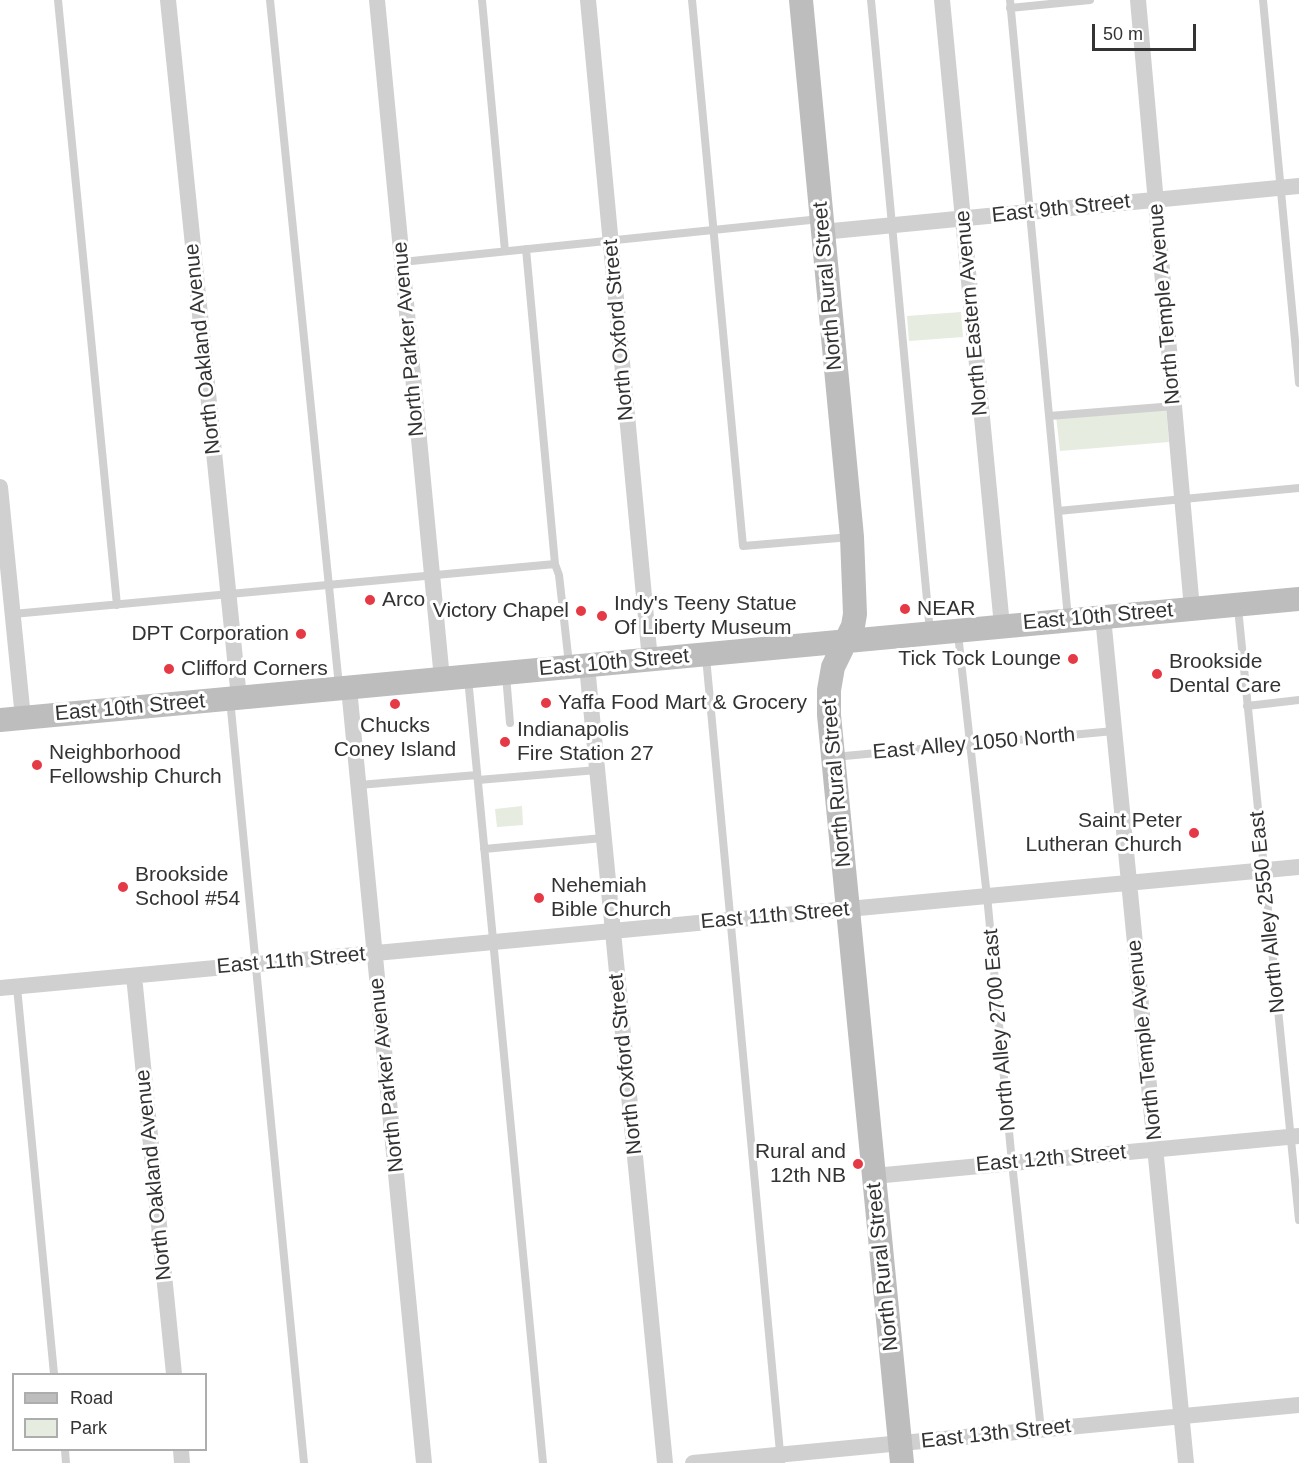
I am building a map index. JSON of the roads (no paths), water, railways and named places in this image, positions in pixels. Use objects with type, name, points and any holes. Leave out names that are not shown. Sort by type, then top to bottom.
[{"type":"main road","name":"North Rural Street","points":[[801,0],[852,537],[856,608],[853,626],[834,667],[830,684],[829,715],[901,1453]]},
{"type":"main road","name":"East 10th Street","points":[[12,719],[1299,599]]},
{"type":"street","name":"North Oakland Avenue","points":[[168,0],[228,594],[234,698]]},
{"type":"street","name":"North Parker Avenue","points":[[377,0],[442,679]]},
{"type":"street","name":"North Oxford Street","points":[[588,0],[650,660]]},
{"type":"street","name":"North Eastern Avenue","points":[[942,0],[1002,626]]},
{"type":"street","name":"North Temple Avenue","points":[[1138,0],[1192,609]]},
{"type":"street","name":"East 9th Street","points":[[821,226],[892,225],[1299,186]]},
{"type":"street","points":[[0,496],[5,591],[13,614],[12,719]]},
{"type":"street","name":"North Temple Avenue","points":[[1103,617],[1186,1463]]},
{"type":"street","name":"North Oxford Street","points":[[578,666],[597,770],[665,1463]]},
{"type":"street","name":"North Parker Avenue","points":[[344,688],[358,785],[424,1463]]},
{"type":"street","name":"East 11th Street","points":[[0,988],[1299,867]]},
{"type":"street","name":"North Oakland Avenue","points":[[134,976],[174,1373]]},
{"type":"street","name":"East 12th Street","points":[[874,1176],[1295,1136]]},
{"type":"street","name":"East 13th Street","points":[[693,1463],[901,1453],[1041,1430],[1299,1405]]},
{"type":"lane","points":[[58,0],[117,605]]},
{"type":"lane","points":[[270,0],[329,585],[344,688]]},
{"type":"lane","points":[[482,0],[505,251]]},
{"type":"lane","points":[[692,0],[743,546],[852,537]]},
{"type":"lane","points":[[871,0],[930,633]]},
{"type":"lane","points":[[1068,620],[1010,4],[1090,0]]},
{"type":"lane","points":[[1263,0],[1299,383]]},
{"type":"lane","points":[[402,262],[713,230],[821,226]]},
{"type":"lane","points":[[526,249],[555,564],[560,575],[578,666]]},
{"type":"lane","points":[[1049,416],[1174,406]]},
{"type":"lane","points":[[1058,511],[1299,488]]},
{"type":"lane","points":[[13,614],[555,564]]},
{"type":"lane","name":"North Alley 2550 East","points":[[1237,604],[1264,871],[1295,1136],[1299,1220]]},
{"type":"lane","name":"North Alley 2700 East","points":[[958,630],[1041,1430]]},
{"type":"lane","points":[[706,654],[781,1459]]},
{"type":"lane","points":[[506,673],[510,723]]},
{"type":"lane","points":[[467,677],[543,1463]]},
{"type":"lane","points":[[234,698],[256,964],[304,1463]]},
{"type":"lane","points":[[1247,706],[1299,700]]},
{"type":"lane","name":"East Alley 1050 North","points":[[834,757],[1114,731]]},
{"type":"lane","points":[[358,785],[597,770]]},
{"type":"lane","points":[[484,849],[603,838]]},
{"type":"lane","points":[[17,987],[54,1373]]},
{"type":"place","name":"Arco","points":[[370,600]]},
{"type":"place","name":"NEAR","points":[[905,609]]},
{"type":"place","name":"Victory Chapel","points":[[581,611]]},
{"type":"place","name":"Indy's Teeny Statue Of Liberty Museum","points":[[602,616]]},
{"type":"place","name":"DPT Corporation","points":[[301,634]]},
{"type":"place","name":"Tick Tock Lounge","points":[[1073,659]]},
{"type":"place","name":"Clifford Corners","points":[[169,669]]},
{"type":"place","name":"Brookside Dental Care","points":[[1157,674]]},
{"type":"place","name":"Yaffa Food Mart & Grocery","points":[[546,703]]},
{"type":"place","name":"Chucks Coney Island","points":[[395,704]]},
{"type":"place","name":"Indianapolis Fire Station 27","points":[[505,742]]},
{"type":"place","name":"Neighborhood Fellowship Church","points":[[37,765]]},
{"type":"place","name":"Saint Peter Lutheran Church","points":[[1194,833]]},
{"type":"place","name":"Brookside School #54","points":[[123,887]]},
{"type":"place","name":"Nehemiah Bible Church","points":[[539,898]]},
{"type":"place","name":"Rural and 12th NB","points":[[858,1164]]}]
